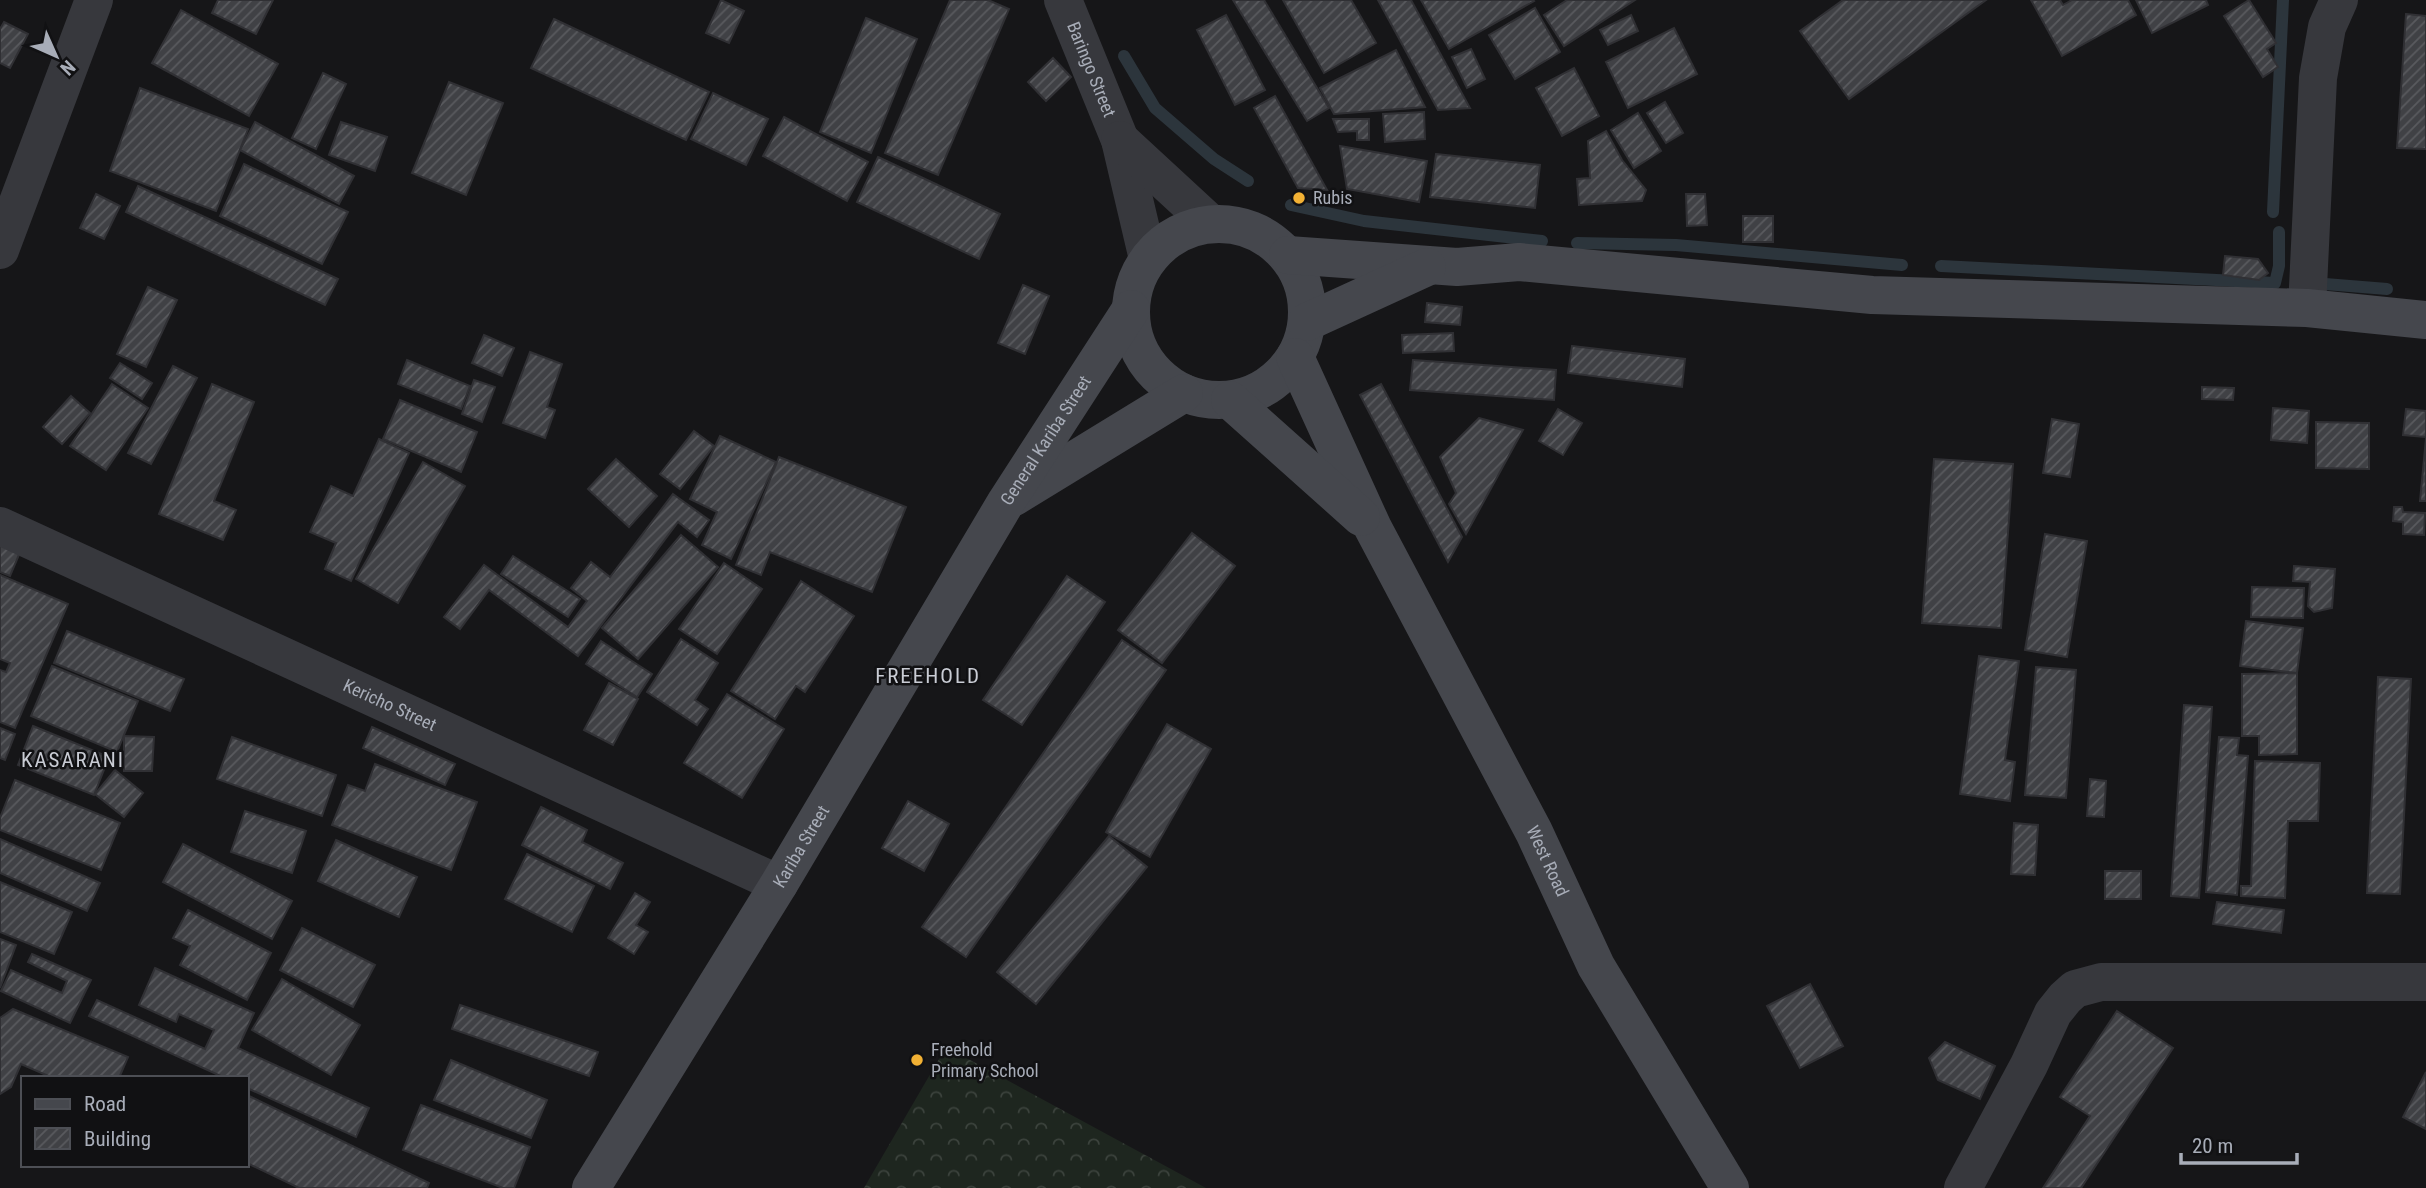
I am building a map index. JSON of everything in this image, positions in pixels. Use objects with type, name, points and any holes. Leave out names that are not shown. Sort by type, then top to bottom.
[{"type":"street","points":[[0,250],[94,0]]},
{"type":"street","name":"Baringo Street","points":[[1063,0],[1120,139],[1148,259]]},
{"type":"street","points":[[2307,308],[2318,78],[2327,27],[2339,0]]},
{"type":"street","name":"Baringo Street","points":[[1120,139],[1211,224]]},
{"type":"street","points":[[1211,224],[1232,224],[1254,230],[1272,240],[1288,255],[1300,275],[1307,299],[1307,322],[1303,341],[1295,357],[1268,386],[1230,400],[1207,400],[1184,393],[1162,379],[1144,360],[1133,336],[1131,309],[1136,283],[1148,259],[1166,242],[1187,229],[1211,224]]},
{"type":"street","points":[[1288,255],[1457,267],[1519,262],[1872,295],[2307,308],[2426,320]]},
{"type":"street","points":[[1307,322],[1433,265]]},
{"type":"street","name":"General Kariba Street","points":[[1006,502],[1131,309]]},
{"type":"street","name":"West Road","points":[[1295,357],[1373,528],[1534,832],[1596,966],[1730,1188]]},
{"type":"street","name":"General Kariba Street","points":[[1006,502],[1184,393]]},
{"type":"street","name":"West Road","points":[[1230,400],[1373,528]]},
{"type":"street","name":"Kariba Street","points":[[590,1188],[779,884],[1006,502]]},
{"type":"street","name":"Kericho Street","points":[[0,526],[779,884]]},
{"type":"street","points":[[1964,1188],[2029,1065],[2053,1013],[2065,998],[2084,985],[2101,982],[2426,982]]},
{"type":"green space","points":[[946,1047],[1206,1188],[864,1188]]},
{"type":"building","points":[[218,0],[273,0],[256,34],[212,13]]},
{"type":"building","points":[[721,0],[744,11],[729,43],[706,33]]},
{"type":"building","points":[[950,0],[988,0],[1009,9],[938,175],[885,153]]},
{"type":"building","points":[[1233,0],[1264,0],[1329,108],[1307,121]]},
{"type":"building","points":[[1283,0],[1351,0],[1376,43],[1324,73]]},
{"type":"building","points":[[1378,0],[1411,0],[1470,108],[1438,110]]},
{"type":"building","points":[[1421,0],[1533,0],[1534,1],[1449,49]]},
{"type":"building","points":[[1567,0],[1635,0],[1564,46],[1544,15]]},
{"type":"building","points":[[1843,0],[1986,0],[1849,99],[1800,31]]},
{"type":"building","points":[[2031,0],[2060,0],[2063,5],[2072,0],[2128,0],[2136,15],[2062,56]]},
{"type":"building","points":[[2136,0],[2206,0],[2208,5],[2152,33]]},
{"type":"building","points":[[2249,0],[2276,43],[2267,49],[2278,67],[2263,77],[2224,16]]},
{"type":"building","points":[[1535,8],[1560,52],[1515,79],[1489,35]]},
{"type":"building","points":[[181,10],[278,64],[249,116],[152,63]]},
{"type":"building","points":[[2406,14],[2426,16],[2426,149],[2397,148]]},
{"type":"building","points":[[1226,15],[1265,90],[1235,105],[1197,30]]},
{"type":"building","points":[[1631,15],[1638,31],[1608,45],[1600,30]]},
{"type":"building","points":[[866,18],[917,39],[871,153],[820,132]]},
{"type":"building","points":[[554,19],[709,92],[686,140],[531,68]]},
{"type":"building","points":[[4,22],[28,34],[10,68],[0,63],[0,29]]},
{"type":"building","points":[[1674,28],[1697,74],[1628,108],[1606,62]]},
{"type":"building","points":[[1471,49],[1485,79],[1467,88],[1452,57]]},
{"type":"building","points":[[1396,50],[1425,107],[1334,114],[1320,88]]},
{"type":"building","points":[[1053,58],[1071,77],[1046,101],[1028,82]]},
{"type":"building","points":[[1574,68],[1599,116],[1562,136],[1536,88]]},
{"type":"building","points":[[323,73],[346,84],[316,149],[292,138]]},
{"type":"building","points":[[449,82],[503,103],[466,195],[412,173]]},
{"type":"building","points":[[140,88],[248,129],[216,211],[110,171]]},
{"type":"building","points":[[713,93],[768,119],[746,165],[691,139]]},
{"type":"building","points":[[1275,96],[1327,190],[1298,188],[1254,108]]},
{"type":"building","points":[[1665,102],[1683,133],[1666,143],[1647,113]]},
{"type":"building","points":[[1424,112],[1425,139],[1385,142],[1383,114]]},
{"type":"building","points":[[1638,113],[1661,151],[1634,168],[1611,130]]},
{"type":"building","points":[[784,117],[868,162],[847,201],[763,156]]},
{"type":"building","points":[[1333,119],[1369,119],[1369,140],[1357,140],[1357,131],[1338,132]]},
{"type":"building","points":[[255,122],[354,176],[339,204],[240,150]]},
{"type":"building","points":[[341,122],[387,137],[375,171],[329,155]]},
{"type":"building","points":[[1606,131],[1622,160],[1646,190],[1642,201],[1579,205],[1577,179],[1590,178],[1588,141]]},
{"type":"building","points":[[1340,146],[1427,161],[1419,202],[1347,189]]},
{"type":"building","points":[[1436,154],[1540,165],[1535,208],[1430,197]]},
{"type":"building","points":[[878,157],[1000,214],[979,259],[857,202]]},
{"type":"building","points":[[244,164],[348,212],[322,264],[220,216]]},
{"type":"building","points":[[138,186],[338,279],[325,305],[126,212]]},
{"type":"building","points":[[96,194],[120,206],[104,239],[80,228]]},
{"type":"building","points":[[1686,194],[1705,194],[1707,225],[1687,226]]},
{"type":"building","points":[[1743,216],[1773,216],[1773,242],[1743,242]]},
{"type":"building","points":[[2225,256],[2258,259],[2268,273],[2259,280],[2223,275]]},
{"type":"building","points":[[1023,285],[1049,296],[1025,354],[998,343]]},
{"type":"building","points":[[148,287],[177,300],[146,367],[117,354]]},
{"type":"building","points":[[1427,303],[1462,307],[1460,325],[1425,322]]},
{"type":"building","points":[[1453,333],[1454,351],[1403,353],[1402,335]]},
{"type":"building","points":[[484,335],[514,348],[502,376],[472,363]]},
{"type":"building","points":[[1572,346],[1685,359],[1682,387],[1568,373]]},
{"type":"building","points":[[530,352],[562,364],[547,407],[555,410],[545,438],[503,423]]},
{"type":"building","points":[[407,360],[470,386],[461,409],[398,384]]},
{"type":"building","points":[[1413,360],[1556,370],[1554,400],[1410,390]]},
{"type":"building","points":[[120,363],[152,383],[142,399],[110,378]]},
{"type":"building","points":[[173,366],[197,378],[151,464],[128,453]]},
{"type":"building","points":[[474,380],[495,387],[482,422],[462,414]]},
{"type":"building","points":[[112,384],[148,408],[106,470],[70,446]]},
{"type":"building","points":[[212,384],[254,402],[214,501],[236,510],[223,540],[159,514]]},
{"type":"building","points":[[1381,384],[1462,537],[1448,562],[1360,395]]},
{"type":"building","points":[[2202,387],[2234,388],[2233,400],[2202,399]]},
{"type":"building","points":[[71,396],[90,413],[62,444],[43,427]]},
{"type":"building","points":[[400,400],[477,432],[461,472],[383,439]]},
{"type":"building","points":[[2273,408],[2309,411],[2307,443],[2271,440]]},
{"type":"building","points":[[1558,409],[1582,423],[1563,455],[1539,441]]},
{"type":"building","points":[[2406,409],[2426,411],[2426,437],[2403,435]]},
{"type":"building","points":[[1479,418],[1523,430],[1466,534],[1449,504],[1456,493],[1440,457]]},
{"type":"building","points":[[2052,419],[2079,424],[2070,477],[2043,473]]},
{"type":"building","points":[[2316,422],[2369,423],[2369,469],[2316,468]]},
{"type":"building","points":[[694,431],[714,446],[680,489],[660,474]]},
{"type":"building","points":[[720,436],[776,462],[731,559],[702,545],[717,512],[690,499]]},
{"type":"building","points":[[2426,438],[2426,501],[2420,501]]},
{"type":"building","points":[[379,439],[409,453],[351,581],[325,569],[336,543],[310,532],[331,486],[353,496]]},
{"type":"building","points":[[779,457],[906,507],[872,592],[770,552],[761,575],[736,565]]},
{"type":"building","points":[[616,459],[657,496],[629,527],[588,489]]},
{"type":"building","points":[[1934,459],[2013,464],[2001,628],[1922,623]]},
{"type":"building","points":[[423,462],[465,486],[398,603],[356,579]]},
{"type":"building","points":[[673,494],[709,520],[697,537],[678,522],[578,656],[489,590],[460,629],[444,617],[484,565],[568,627],[587,601],[571,588],[591,562],[610,577]]},
{"type":"building","points":[[2394,507],[2402,507],[2403,512],[2425,513],[2424,535],[2403,534],[2403,522],[2393,521]]},
{"type":"building","points":[[1192,533],[1235,566],[1162,663],[1118,630]]},
{"type":"building","points":[[2045,534],[2087,541],[2067,657],[2025,650]]},
{"type":"building","points":[[681,535],[718,567],[638,659],[602,628]]},
{"type":"building","points":[[0,541],[21,550],[10,576],[0,572]]},
{"type":"building","points":[[513,556],[580,599],[568,617],[501,574]]},
{"type":"building","points":[[724,563],[762,589],[717,654],[679,629]]},
{"type":"building","points":[[2294,566],[2335,569],[2332,608],[2314,612],[2308,606],[2310,582],[2293,581]]},
{"type":"building","points":[[0,575],[68,604],[15,728],[0,722],[0,670],[6,672],[10,663],[0,659]]},
{"type":"building","points":[[1067,576],[1105,602],[1022,725],[983,700]]},
{"type":"building","points":[[801,581],[854,616],[805,692],[796,686],[775,719],[731,691]]},
{"type":"building","points":[[2252,587],[2304,588],[2303,618],[2251,617]]},
{"type":"building","points":[[2246,621],[2303,628],[2297,673],[2240,666]]},
{"type":"building","points":[[67,631],[184,679],[170,711],[54,663]]},
{"type":"building","points":[[681,639],[718,663],[695,700],[708,709],[697,725],[647,692]]},
{"type":"building","points":[[1122,640],[1166,670],[966,957],[922,927]]},
{"type":"building","points":[[601,641],[652,674],[637,697],[586,664]]},
{"type":"building","points":[[1979,656],[2019,661],[2005,760],[2015,762],[2010,801],[1960,794]]},
{"type":"building","points":[[52,666],[138,701],[117,752],[31,716]]},
{"type":"building","points":[[2036,667],[2076,670],[2066,798],[2025,795]]},
{"type":"building","points":[[2297,673],[2297,754],[2259,755],[2259,736],[2242,736],[2242,674]]},
{"type":"building","points":[[2378,677],[2411,679],[2400,894],[2367,893]]},
{"type":"building","points":[[609,683],[638,699],[613,745],[584,730]]},
{"type":"building","points":[[727,694],[784,729],[742,798],[684,763]]},
{"type":"building","points":[[2184,705],[2212,707],[2199,898],[2171,896]]},
{"type":"building","points":[[1167,724],[1211,749],[1150,857],[1106,832]]},
{"type":"building","points":[[33,726],[109,757],[94,795],[18,765]]},
{"type":"building","points":[[372,727],[455,764],[445,785],[363,748]]},
{"type":"building","points":[[0,728],[15,734],[5,760],[0,758]]},
{"type":"building","points":[[124,736],[154,737],[152,771],[124,771]]},
{"type":"building","points":[[232,737],[336,775],[322,816],[217,779]]},
{"type":"building","points":[[2219,737],[2239,738],[2237,755],[2248,756],[2237,895],[2206,892]]},
{"type":"building","points":[[2255,761],[2320,763],[2318,821],[2288,821],[2285,898],[2241,896],[2241,886],[2251,886]]},
{"type":"building","points":[[375,764],[477,802],[451,870],[332,825],[348,785],[365,791]]},
{"type":"building","points":[[115,770],[143,793],[124,817],[95,794]]},
{"type":"building","points":[[2090,779],[2106,781],[2104,817],[2087,816]]},
{"type":"building","points":[[15,780],[120,823],[101,870],[0,830],[0,818]]},
{"type":"building","points":[[908,801],[949,824],[924,871],[882,848]]},
{"type":"building","points":[[541,807],[587,830],[582,842],[623,863],[610,889],[522,845]]},
{"type":"building","points":[[245,811],[306,831],[292,873],[231,852]]},
{"type":"building","points":[[2014,823],[2038,825],[2035,875],[2011,874]]},
{"type":"building","points":[[1109,836],[1147,867],[1036,1004],[997,972]]},
{"type":"building","points":[[0,839],[100,883],[87,911],[0,873]]},
{"type":"building","points":[[336,840],[417,877],[399,917],[318,881]]},
{"type":"building","points":[[183,844],[292,901],[272,939],[163,882]]},
{"type":"building","points":[[527,854],[594,886],[572,932],[505,899]]},
{"type":"building","points":[[2105,871],[2141,871],[2141,899],[2105,899]]},
{"type":"building","points":[[0,882],[72,912],[54,954],[0,932]]},
{"type":"building","points":[[635,893],[650,902],[636,925],[648,932],[634,954],[608,938]]},
{"type":"building","points":[[2217,902],[2284,910],[2281,933],[2213,924]]},
{"type":"building","points":[[188,910],[271,953],[247,1000],[180,965],[190,946],[173,938]]},
{"type":"building","points":[[302,928],[375,965],[353,1007],[280,970]]},
{"type":"building","points":[[0,939],[16,945],[0,988]]},
{"type":"building","points":[[32,954],[91,980],[70,1023],[1,991],[11,970],[62,993],[67,981],[28,962]]},
{"type":"building","points":[[155,968],[254,1013],[238,1048],[369,1108],[356,1137],[248,1088],[248,1076],[221,1076],[89,1016],[97,1000],[205,1049],[214,1030],[179,1014],[176,1022],[139,1005]]},
{"type":"building","points":[[282,979],[360,1025],[331,1075],[252,1030]]},
{"type":"building","points":[[1810,984],[1843,1046],[1800,1068],[1767,1006]]},
{"type":"building","points":[[460,1005],[598,1052],[589,1076],[452,1029]]},
{"type":"building","points":[[13,1009],[128,1057],[120,1076],[48,1076],[21,1064],[11,1087],[0,1094],[0,1018]]},
{"type":"building","points":[[2117,1011],[2173,1048],[2081,1188],[2043,1188],[2090,1116],[2060,1097]]},
{"type":"building","points":[[1945,1042],[1995,1066],[1980,1099],[1938,1080],[1929,1058]]},
{"type":"building","points":[[451,1060],[547,1100],[531,1138],[434,1100]]},
{"type":"building","points":[[2426,1072],[2426,1129],[2403,1117]]},
{"type":"building","points":[[248,1095],[429,1183],[427,1188],[299,1188],[248,1163]]},
{"type":"building","points":[[421,1105],[530,1147],[514,1188],[503,1188],[403,1150]]},
{"type":"waterway","points":[[2273,212],[2283,0]]},
{"type":"waterway","points":[[1124,56],[1155,108],[1214,159],[1248,181]]},
{"type":"waterway","points":[[1291,205],[1364,221],[1542,241]]},
{"type":"waterway","points":[[1941,266],[2275,283],[2279,266],[2279,232]]},
{"type":"waterway","points":[[1577,243],[1676,245],[1902,265]]},
{"type":"waterway","points":[[2325,284],[2387,289]]},
{"type":"place","name":"Rubis","points":[[1299,198]]},
{"type":"place","name":"Freehold Primary School","points":[[917,1060]]},
{"type":"district","name":"FREEHOLD","points":[[928,676]]},
{"type":"district","name":"KASARANI","points":[[73,760]]}]
